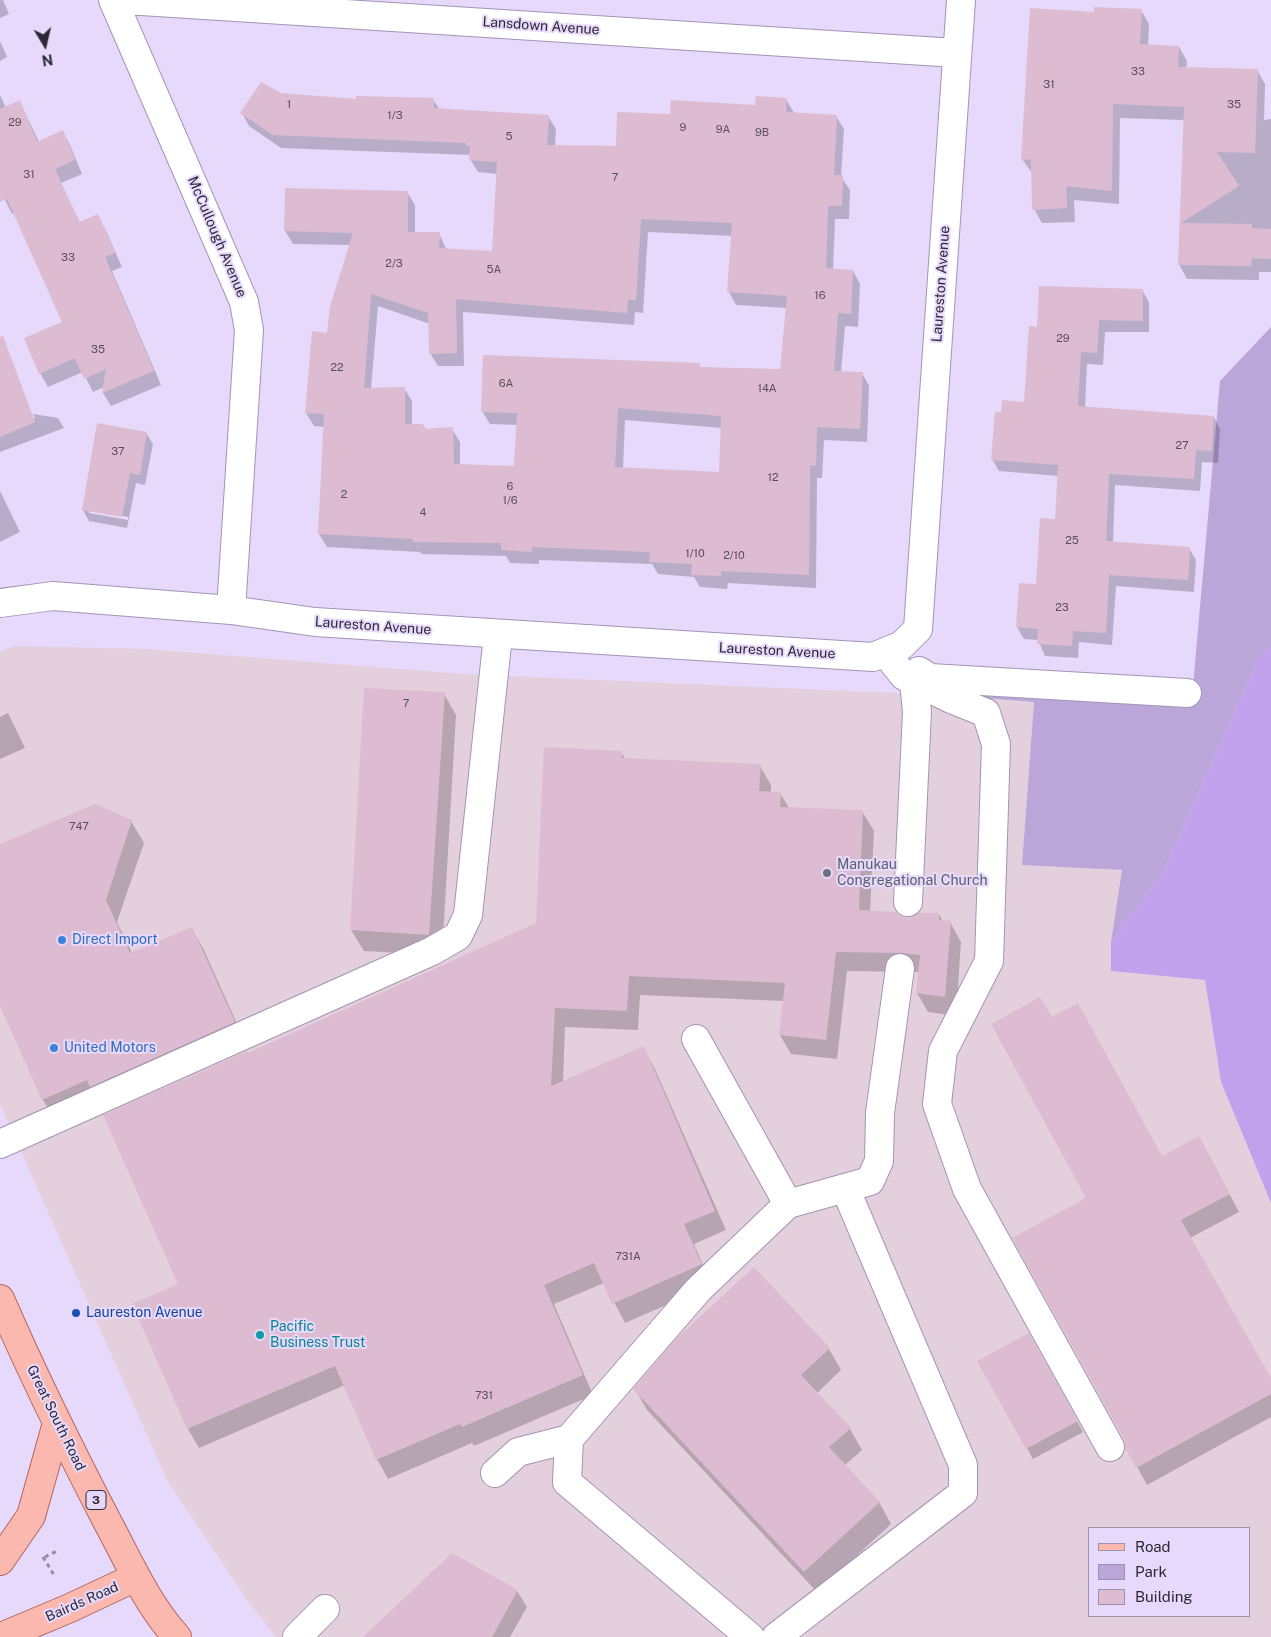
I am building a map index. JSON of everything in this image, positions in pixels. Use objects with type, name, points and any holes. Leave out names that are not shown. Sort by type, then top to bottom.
[{"type":"main road","name":"Great South Road","points":[[0,1300],[57,1423],[136,1577],[165,1623],[177,1637]]},
{"type":"main road","points":[[0,1561],[31,1516],[57,1423]]},
{"type":"main road","name":"Bairds Road","points":[[1,1637],[70,1608],[136,1577]]},
{"type":"street","name":"McCullough Avenue","points":[[113,0],[244,302],[249,330],[231,610]]},
{"type":"street","name":"Lansdown Avenue","points":[[126,0],[956,53]]},
{"type":"street","name":"Laureston Avenue","points":[[0,603],[53,596],[231,610],[315,622],[498,635],[874,656],[902,645],[918,629],[961,0]]},
{"type":"street","points":[[0,1144],[423,955],[458,936],[468,915],[498,635]]},
{"type":"street","points":[[885,652],[904,676],[949,698],[986,713],[996,744],[989,961],[943,1051],[937,1104],[967,1188],[1110,1447]]},
{"type":"street","points":[[885,652],[930,678],[1187,693]]},
{"type":"street","points":[[908,902],[916,712],[914,681]]},
{"type":"street","points":[[494,1473],[518,1452],[568,1439],[698,1290],[788,1204],[870,1181],[879,1161],[880,1113],[900,968]]},
{"type":"street","points":[[696,1039],[788,1204]]},
{"type":"street","points":[[776,1637],[963,1493],[963,1465],[845,1188]]},
{"type":"street","points":[[568,1439],[567,1482],[750,1637]]},
{"type":"street","points":[[297,1637],[325,1609]]},
{"type":"path","points":[[45,1557],[57,1551]]},
{"type":"shaded area","points":[[1271,644],[1271,1203],[1221,1082],[1205,980],[1111,971],[1111,942],[1163,873],[1259,658]]},
{"type":"shaded area","points":[[14,646],[146,649],[463,674],[940,695],[1034,702],[1022,865],[1122,870],[1111,942],[1111,971],[1205,980],[1221,1082],[1271,1203],[1271,1637],[276,1637],[247,1600],[168,1482],[0,1104],[0,652]]},
{"type":"green space","points":[[1271,327],[1271,644],[1259,658],[1163,873],[1111,942],[1122,870],[1022,865],[1034,702],[940,695],[1193,686],[1220,381]]},
{"type":"building","points":[[1094,7],[1142,9],[1140,44],[1179,46],[1178,67],[1258,69],[1255,153],[1217,152],[1239,186],[1181,223],[1252,224],[1252,228],[1271,229],[1271,259],[1252,258],[1251,266],[1178,265],[1184,107],[1113,104],[1112,191],[1066,186],[1067,208],[1032,210],[1031,160],[1021,159],[1030,8],[1094,12]]},
{"type":"building","points":[[261,82],[281,93],[356,99],[356,96],[434,98],[434,108],[549,115],[547,145],[616,146],[617,112],[670,114],[671,100],[755,105],[756,96],[787,98],[786,112],[837,115],[834,175],[843,175],[842,206],[828,206],[826,268],[853,270],[851,314],[838,313],[834,371],[863,372],[860,429],[817,427],[816,465],[810,466],[809,575],[721,571],[721,576],[691,575],[692,564],[649,562],[650,552],[532,547],[532,552],[501,550],[501,543],[413,542],[413,539],[318,534],[324,414],[305,413],[312,331],[327,333],[330,306],[353,233],[284,231],[285,188],[408,191],[408,232],[440,232],[439,248],[492,251],[497,162],[469,160],[470,146],[466,146],[466,143],[273,135],[240,113]],"holes":[[[641,219],[732,223],[727,292],[787,296],[780,369],[700,367],[700,363],[483,355],[481,412],[517,413],[514,466],[454,464],[453,427],[424,429],[423,424],[405,424],[405,387],[364,388],[371,294],[428,313],[429,354],[457,353],[456,299],[627,313],[628,300],[636,300]],[[618,408],[721,416],[719,472],[615,467]]]},
{"type":"building","points":[[20,100],[37,142],[63,130],[75,160],[55,169],[79,222],[98,214],[115,253],[105,257],[154,371],[102,393],[106,369],[84,379],[75,358],[39,374],[24,338],[62,322],[7,199],[0,202],[0,109]]},
{"type":"building","points":[[1039,286],[1143,289],[1143,321],[1099,320],[1097,353],[1081,352],[1078,406],[1214,416],[1212,451],[1196,450],[1194,479],[1109,474],[1106,541],[1190,547],[1188,580],[1109,575],[1106,633],[1073,631],[1072,646],[1037,644],[1038,629],[1016,627],[1019,583],[1036,584],[1040,518],[1055,519],[1058,465],[991,460],[995,412],[1001,412],[1002,400],[1024,402],[1029,326],[1037,327]]},
{"type":"building","points":[[3,336],[35,422],[0,437],[0,337]]},
{"type":"building","points":[[97,423],[147,432],[140,475],[130,473],[122,517],[82,510]]},
{"type":"building","points":[[364,688],[445,692],[429,935],[350,930]]},
{"type":"building","points":[[544,747],[622,751],[622,758],[761,764],[759,791],[781,792],[780,807],[863,810],[859,910],[896,912],[908,918],[919,913],[939,913],[939,920],[951,921],[945,997],[916,993],[920,955],[836,952],[826,1040],[779,1035],[785,983],[629,976],[627,1011],[555,1008],[551,1086],[644,1046],[715,1211],[684,1224],[702,1264],[612,1304],[594,1263],[544,1285],[583,1375],[462,1427],[460,1424],[376,1460],[335,1366],[187,1429],[132,1304],[178,1284],[103,1115],[248,1051],[248,1053],[536,923]]},
{"type":"building","name":"Direct Import","points":[[95,804],[132,820],[106,900],[130,953],[192,927],[235,1022],[90,1087],[87,1080],[42,1100],[0,1006],[0,844]]},
{"type":"building","points":[[1040,997],[1052,1017],[1078,1003],[1162,1156],[1199,1136],[1230,1194],[1181,1220],[1271,1378],[1271,1394],[1136,1468],[1125,1448],[1124,1439],[1012,1238],[1086,1198],[991,1024]]},
{"type":"building","points":[[754,1267],[830,1348],[801,1375],[851,1428],[829,1447],[880,1502],[804,1572],[633,1389],[677,1338]]},
{"type":"building","points":[[1029,1333],[1078,1421],[1026,1449],[977,1361]]},
{"type":"building","points":[[452,1553],[518,1590],[492,1637],[363,1637]]},
{"type":"place","name":"Manukau Congregational Church","points":[[827,873]]},
{"type":"place","name":"Direct Import","points":[[62,940]]},
{"type":"place","name":"United Motors","points":[[54,1048]]},
{"type":"place","name":"Laureston Avenue","points":[[76,1313]]},
{"type":"place","name":"Pacific Business Trust","points":[[260,1335]]}]
